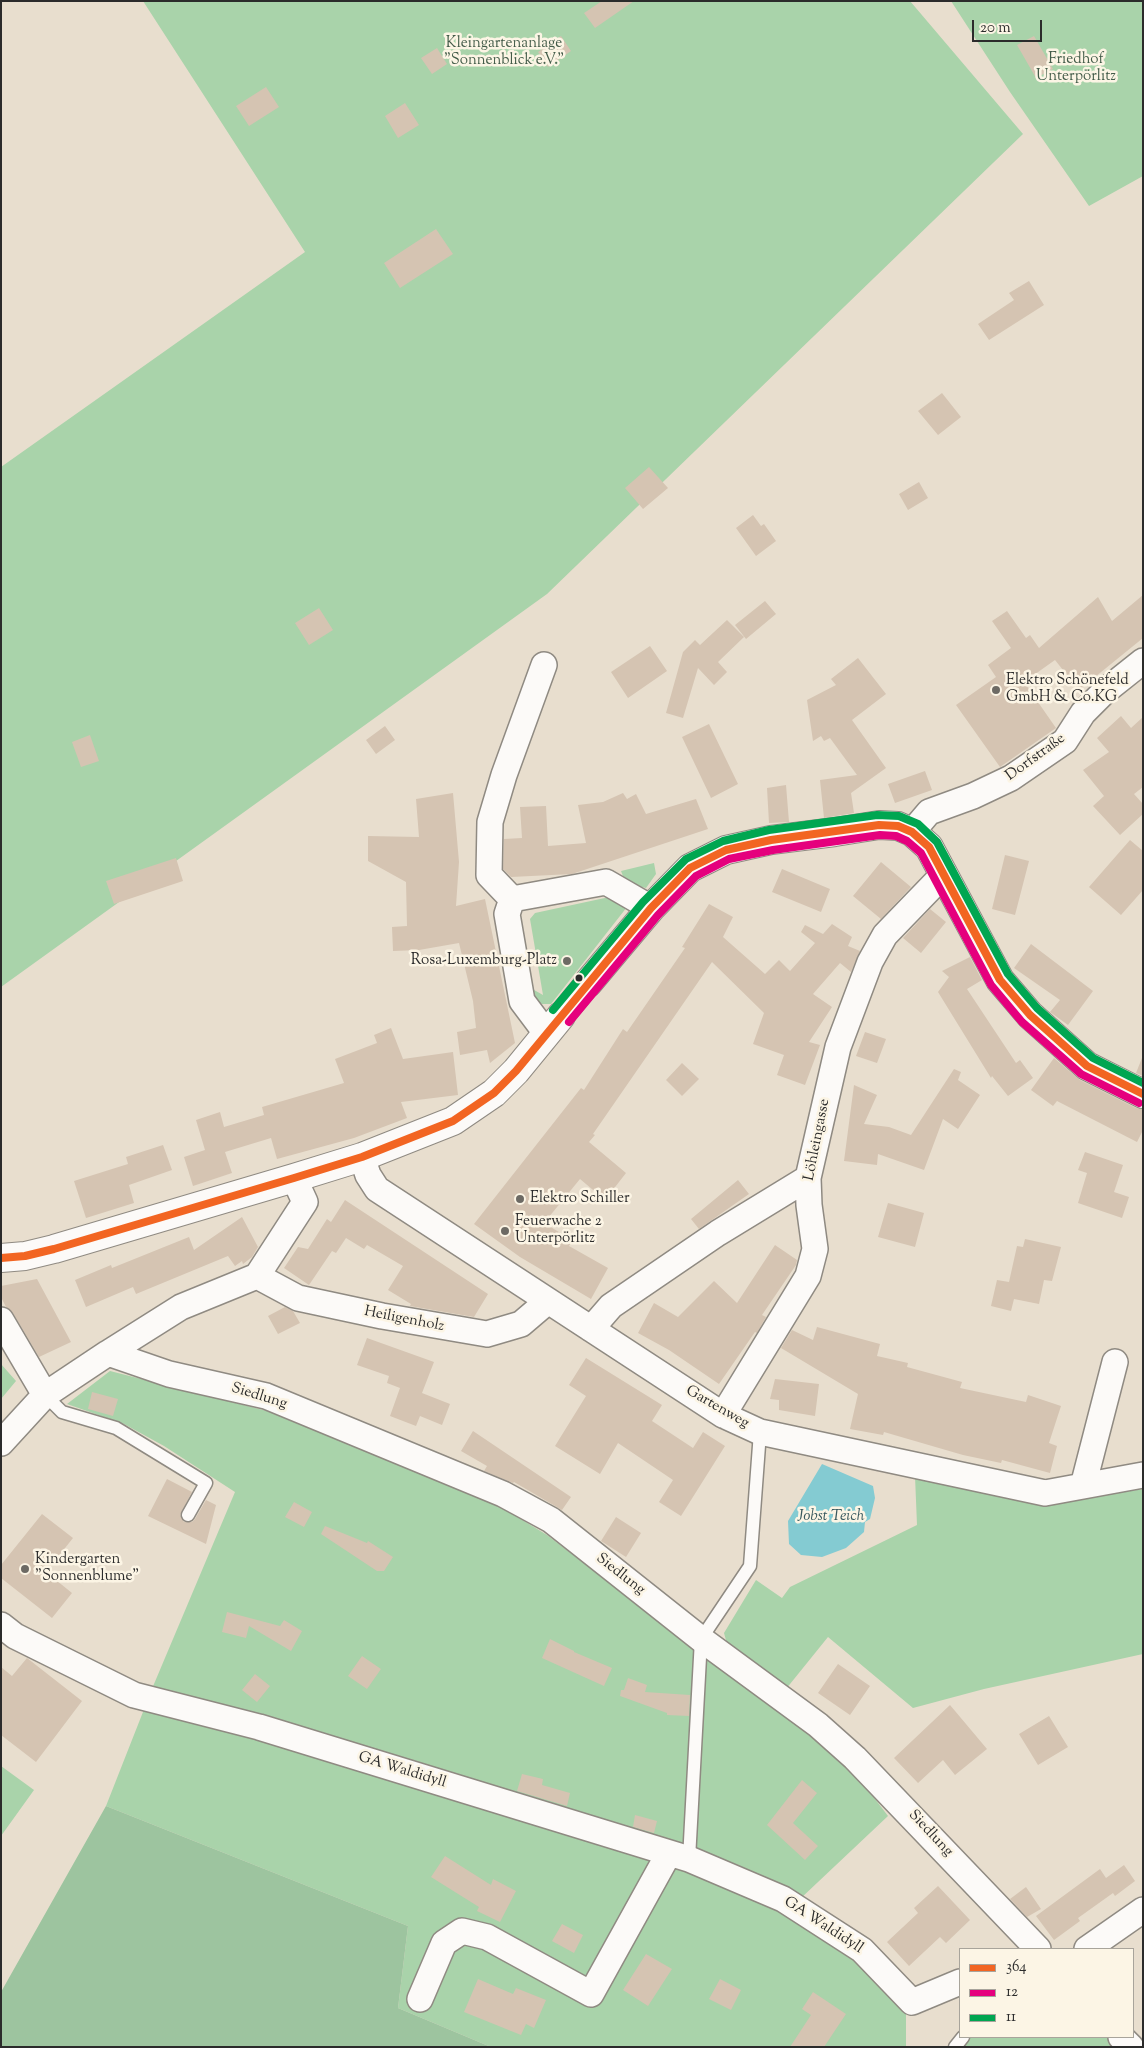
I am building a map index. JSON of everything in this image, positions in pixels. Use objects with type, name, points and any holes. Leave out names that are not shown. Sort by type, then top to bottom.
[{"type":"street","name":"Dorfstraße","points":[[912,832],[929,812],[973,796],[1011,778],[1065,741],[1083,713],[1104,692],[1143,661]]},
{"type":"street","points":[[512,899],[489,875],[490,822],[504,775],[544,665]]},
{"type":"street","points":[[1,1258],[24,1256],[54,1249],[294,1178],[362,1157],[453,1121],[476,1107],[516,1071],[651,908],[690,868],[726,850],[771,840],[879,825],[898,826],[912,832],[929,847],[1000,980],[1030,1015],[1087,1066],[1143,1094]]},
{"type":"street","name":"Löhleingasse","points":[[723,1415],[808,1276],[815,1249],[809,1205],[808,1178],[838,1047],[870,962],[885,935],[944,874]]},
{"type":"street","points":[[512,899],[606,882],[651,908]]},
{"type":"street","points":[[512,899],[507,914],[522,1001],[554,1024]]},
{"type":"street","name":"Gartenweg","points":[[362,1157],[368,1174],[377,1188],[723,1415],[760,1432],[1045,1493],[1143,1475]]},
{"type":"street","points":[[1,1444],[45,1395],[108,1353],[181,1307],[257,1276],[305,1202],[294,1178]]},
{"type":"street","points":[[591,1329],[611,1306],[718,1233],[808,1178]]},
{"type":"street","name":"Heiligenholz","points":[[257,1276],[298,1298],[382,1316],[487,1334],[521,1324],[548,1301]]},
{"type":"street","points":[[1,1320],[45,1395]]},
{"type":"street","name":"Siedlung","points":[[108,1353],[169,1374],[266,1396],[503,1494],[551,1520],[701,1638],[818,1725],[855,1758],[1037,1948]]},
{"type":"street","points":[[1083,1486],[1115,1362]]},
{"type":"street","name":"GA Waldidyll","points":[[1,1625],[15,1636],[134,1695],[259,1727],[679,1856],[783,1899],[862,1950],[912,2002],[959,1982]]},
{"type":"street","points":[[420,1999],[444,1943],[462,1931],[487,1937],[591,1994],[679,1856]]},
{"type":"street","points":[[1088,1948],[1143,1910]]},
{"type":"lane","points":[[45,1395],[62,1412],[116,1428],[206,1483],[188,1515]]},
{"type":"lane","points":[[679,1856],[701,1638],[750,1566],[760,1432]]},
{"type":"green space","name":"Kleingartenanlage \"Sonnenblick e.V.\"","points":[[143,1],[910,1],[1023,134],[547,594],[1,987],[1,467],[305,252]]},
{"type":"green space","name":"Friedhof Unterpörlitz","points":[[951,1],[1143,1],[1143,176],[1089,206],[1010,92]]},
{"type":"green space","points":[[654,863],[656,874],[646,888],[638,886],[623,876],[621,871]]},
{"type":"green space","points":[[614,896],[627,907],[551,1004],[542,1004],[530,997],[527,986],[543,995],[530,919],[535,913]]},
{"type":"green space","points":[[1,1364],[16,1381],[1,1399]]},
{"type":"green space","points":[[110,1371],[267,1411],[501,1507],[547,1535],[850,1766],[888,1816],[800,1899],[906,1981],[906,2047],[491,2047],[398,2008],[408,1926],[106,1806],[154,1684],[235,1492],[164,1446],[124,1424],[67,1404]]},
{"type":"green space","points":[[915,1476],[1042,1505],[1143,1489],[1143,1654],[984,1689],[913,1708],[828,1637],[786,1689],[727,1644],[724,1633],[756,1580],[782,1598],[790,1587],[917,1525]]},
{"type":"green space","points":[[1,1766],[34,1790],[1,1836]]},
{"type":"green space","points":[[106,1806],[408,1926],[398,2008],[491,2047],[1,2047],[1,1992]]},
{"type":"green space","points":[[964,2038],[1115,2038],[1123,2047],[956,2047]]},
{"type":"water","name":"Jobst Teich","points":[[822,1464],[873,1486],[875,1498],[870,1519],[865,1522],[864,1532],[846,1548],[822,1557],[801,1555],[789,1544],[788,1521]]},
{"type":"building","points":[[602,1],[634,1],[595,28],[584,13]]},
{"type":"building","points":[[561,36],[571,51],[548,67],[538,52]]},
{"type":"building","points":[[1034,36],[1053,69],[1036,78],[1017,45]]},
{"type":"building","points":[[437,48],[447,64],[432,74],[421,58]]},
{"type":"building","points":[[266,87],[279,107],[249,126],[236,106]]},
{"type":"building","points":[[405,103],[419,125],[398,138],[385,116]]},
{"type":"building","points":[[436,229],[453,254],[400,288],[384,263]]},
{"type":"building","points":[[1029,281],[1044,305],[989,340],[978,324],[1014,300],[1009,293]]},
{"type":"building","points":[[942,393],[961,417],[938,435],[918,411]]},
{"type":"building","points":[[649,467],[668,488],[643,509],[625,488]]},
{"type":"building","points":[[919,482],[928,498],[908,510],[899,494]]},
{"type":"building","points":[[753,515],[761,526],[764,524],[776,541],[756,556],[736,528]]},
{"type":"building","points":[[1143,595],[1143,638],[1079,690],[1055,660],[1024,682],[1056,728],[1000,767],[956,705],[996,677],[988,665],[1011,648],[992,621],[1007,611],[1026,638],[1030,635],[1039,648],[1098,597],[1112,621]]},
{"type":"building","points":[[765,601],[776,614],[746,639],[735,625]]},
{"type":"building","points":[[319,608],[333,630],[309,645],[295,623]]},
{"type":"building","points":[[727,620],[744,637],[718,662],[727,672],[714,685],[698,668],[683,718],[666,713],[683,652],[695,640],[700,645]]},
{"type":"building","points":[[650,646],[667,671],[628,698],[611,672]]},
{"type":"building","points":[[858,658],[886,694],[852,720],[886,768],[851,793],[854,813],[824,818],[820,780],[857,775],[830,738],[824,741],[821,736],[813,741],[807,700],[836,685],[831,679]]},
{"type":"building","points":[[1121,716],[1131,728],[1143,717],[1143,787],[1134,794],[1143,804],[1143,814],[1120,835],[1093,806],[1104,796],[1083,770],[1109,752],[1097,738]]},
{"type":"building","points":[[709,724],[738,784],[711,798],[682,737]]},
{"type":"building","points":[[385,726],[395,740],[376,754],[366,740]]},
{"type":"building","points":[[90,735],[99,761],[81,767],[72,742]]},
{"type":"building","points":[[925,771],[932,790],[895,803],[888,784]]},
{"type":"building","points":[[786,785],[789,822],[769,823],[767,788]]},
{"type":"building","points":[[453,793],[459,862],[456,906],[485,899],[515,1043],[490,1063],[487,1050],[460,1055],[457,1032],[476,1028],[473,1001],[459,943],[419,950],[393,951],[392,927],[407,926],[406,882],[368,861],[368,836],[419,837],[416,799]]},
{"type":"building","points":[[623,793],[627,799],[636,794],[646,814],[696,799],[708,829],[572,874],[511,877],[503,869],[504,839],[522,838],[520,807],[546,806],[548,846],[586,843],[578,805],[603,802]]},
{"type":"building","points":[[1130,840],[1143,851],[1143,890],[1121,915],[1089,887]]},
{"type":"building","points":[[1005,855],[1029,861],[1015,915],[992,909]]},
{"type":"building","points":[[176,858],[183,881],[114,904],[106,881]]},
{"type":"building","points":[[881,862],[911,887],[881,919],[853,896]]},
{"type":"building","points":[[782,869],[830,889],[821,912],[772,892]]},
{"type":"building","points":[[709,904],[733,917],[723,937],[765,974],[779,960],[790,971],[815,943],[801,932],[805,925],[823,934],[832,924],[852,937],[848,946],[860,951],[851,972],[840,963],[813,994],[832,1007],[809,1042],[820,1045],[805,1085],[777,1075],[784,1055],[753,1044],[764,1013],[712,962],[589,1142],[626,1173],[605,1200],[580,1179],[544,1223],[572,1240],[569,1246],[608,1268],[591,1299],[520,1257],[474,1224],[581,1088],[584,1090],[623,1029],[627,1032],[685,948],[682,947]]},
{"type":"building","points":[[930,909],[946,922],[921,953],[903,938]]},
{"type":"building","points":[[1031,944],[1093,991],[1068,1025],[1050,1012],[1060,1000],[1014,968]]},
{"type":"building","points":[[970,957],[982,980],[967,989],[1016,1063],[1020,1060],[1033,1078],[1008,1096],[992,1076],[991,1078],[938,992],[949,977],[942,971]]},
{"type":"building","points":[[391,1028],[403,1059],[453,1052],[458,1095],[401,1102],[407,1118],[354,1138],[277,1159],[271,1138],[225,1152],[232,1173],[193,1186],[184,1157],[205,1150],[196,1120],[220,1112],[224,1127],[264,1115],[262,1107],[344,1083],[335,1059],[377,1043],[374,1035]]},
{"type":"building","points":[[865,1032],[886,1039],[877,1063],[856,1056]]},
{"type":"building","points":[[1054,1058],[1080,1080],[1136,1108],[1143,1109],[1143,1130],[1137,1142],[1057,1101],[1053,1106],[1031,1090]]},
{"type":"building","points":[[1143,1058],[1143,1076],[1136,1073]]},
{"type":"building","points":[[682,1063],[699,1079],[682,1096],[666,1080]]},
{"type":"building","points":[[954,1069],[961,1072],[958,1080],[980,1095],[958,1129],[943,1119],[924,1170],[878,1154],[877,1165],[844,1161],[854,1085],[877,1095],[864,1124],[889,1127],[911,1135]]},
{"type":"building","points":[[163,1145],[172,1170],[129,1185],[134,1203],[86,1218],[74,1181],[128,1164],[126,1157]]},
{"type":"building","points":[[1085,1152],[1123,1165],[1114,1192],[1129,1197],[1122,1218],[1078,1203],[1087,1173],[1078,1170]]},
{"type":"building","points":[[738,1180],[749,1194],[699,1229],[691,1219]]},
{"type":"building","points":[[345,1200],[488,1294],[474,1317],[410,1306],[411,1304],[388,1290],[403,1266],[367,1245],[364,1249],[346,1238],[336,1253],[332,1251],[309,1285],[284,1268],[298,1247],[308,1249],[327,1219],[331,1222]]},
{"type":"building","points":[[888,1203],[924,1213],[915,1247],[878,1237]]},
{"type":"building","points":[[242,1217],[258,1247],[252,1257],[243,1264],[242,1261],[235,1266],[228,1256],[136,1294],[133,1287],[86,1307],[75,1280],[111,1265],[112,1268],[189,1237],[194,1250]]},
{"type":"building","points":[[1025,1239],[1061,1247],[1052,1281],[1044,1280],[1039,1304],[1014,1299],[1011,1311],[991,1306],[997,1280],[1009,1282],[1017,1246],[1023,1247]]},
{"type":"building","points":[[775,1245],[797,1260],[796,1265],[762,1315],[766,1317],[757,1333],[755,1332],[719,1384],[669,1350],[638,1333],[654,1303],[678,1317],[714,1281],[737,1303]]},
{"type":"building","points":[[37,1279],[71,1342],[39,1357],[13,1313],[6,1307],[1,1297],[1,1286]]},
{"type":"building","points":[[285,1307],[293,1311],[300,1323],[278,1334],[268,1316]]},
{"type":"building","points":[[817,1327],[880,1344],[877,1356],[908,1363],[907,1367],[962,1382],[960,1388],[1026,1402],[1028,1395],[1061,1406],[1049,1443],[1057,1446],[1050,1473],[1002,1460],[1001,1463],[963,1455],[884,1432],[883,1435],[850,1429],[858,1394],[781,1348],[792,1330],[813,1340]]},
{"type":"building","points":[[367,1338],[434,1362],[422,1393],[450,1404],[442,1425],[420,1416],[416,1426],[390,1416],[400,1388],[387,1383],[389,1376],[357,1365]]},
{"type":"building","points":[[586,1358],[662,1405],[652,1421],[693,1448],[703,1432],[725,1446],[681,1516],[659,1502],[673,1480],[618,1443],[600,1474],[555,1446],[586,1396],[569,1385]]},
{"type":"building","points":[[775,1379],[819,1384],[815,1416],[779,1410],[779,1400],[770,1399]]},
{"type":"building","points":[[92,1392],[118,1399],[113,1416],[88,1409]]},
{"type":"building","points":[[473,1431],[571,1497],[562,1510],[514,1482],[484,1471],[487,1466],[461,1451]]},
{"type":"building","points":[[167,1479],[192,1492],[180,1515],[184,1522],[192,1522],[195,1519],[206,1500],[216,1505],[206,1544],[148,1516]]},
{"type":"building","points":[[294,1502],[312,1512],[304,1527],[285,1517]]},
{"type":"building","name":"Kindergarten \"Sonnenblume\"","points":[[42,1514],[73,1538],[46,1572],[72,1593],[52,1618],[1,1578],[1,1565]]},
{"type":"building","points":[[616,1517],[641,1533],[626,1557],[601,1541]]},
{"type":"building","points":[[325,1526],[367,1543],[368,1541],[393,1557],[384,1571],[377,1571],[321,1534]]},
{"type":"building","points":[[227,1612],[280,1626],[284,1620],[302,1631],[291,1651],[249,1626],[246,1638],[222,1632]]},
{"type":"building","points":[[550,1639],[574,1652],[612,1668],[604,1686],[542,1658]]},
{"type":"building","points":[[362,1656],[381,1669],[367,1689],[348,1676]]},
{"type":"building","points":[[27,1658],[82,1701],[36,1762],[1,1735],[1,1667],[12,1676]]},
{"type":"building","points":[[838,1664],[870,1686],[850,1715],[818,1693]]},
{"type":"building","points":[[255,1674],[270,1686],[257,1702],[242,1690]]},
{"type":"building","points":[[628,1678],[647,1685],[645,1692],[690,1695],[689,1716],[667,1715],[667,1713],[620,1696],[621,1690],[624,1690]]},
{"type":"building","points":[[950,1705],[987,1749],[955,1775],[943,1760],[918,1783],[894,1758]]},
{"type":"building","points":[[1049,1716],[1068,1747],[1038,1765],[1019,1734]]},
{"type":"building","points":[[522,1774],[543,1779],[542,1785],[570,1793],[567,1806],[517,1791]]},
{"type":"building","points":[[802,1780],[817,1793],[793,1823],[818,1846],[805,1860],[767,1825]]},
{"type":"building","points":[[635,1815],[657,1821],[654,1833],[633,1827]]},
{"type":"building","points":[[445,1856],[491,1885],[493,1879],[516,1891],[500,1922],[477,1911],[479,1907],[431,1877]]},
{"type":"building","points":[[1124,1865],[1135,1881],[1115,1896],[1113,1893],[1078,1918],[1080,1921],[1054,1940],[1036,1916],[1100,1869],[1106,1878]]},
{"type":"building","points":[[938,1886],[970,1920],[946,1943],[940,1937],[909,1966],[887,1942],[918,1913],[914,1908]]},
{"type":"building","points":[[1026,1887],[1041,1909],[1027,1917],[1010,1899]]},
{"type":"building","points":[[562,1924],[583,1935],[574,1953],[552,1941]]},
{"type":"building","points":[[646,1954],[672,1969],[648,2006],[623,1990]]},
{"type":"building","points":[[478,1979],[513,1994],[516,1988],[546,2000],[534,2028],[526,2024],[521,2035],[464,2012]]},
{"type":"building","points":[[720,1979],[741,1990],[731,2010],[709,1999]]},
{"type":"building","points":[[813,1992],[846,2014],[824,2047],[790,2047],[811,2015],[802,2009]]},
{"type":"transit line","name":"11","points":[[553,1010],[643,902],[686,859],[723,841],[769,830],[877,815],[899,816],[918,824],[937,842],[1008,974],[1037,1008],[1093,1058],[1143,1083]]},
{"type":"transit line","name":"364","points":[[1,1258],[25,1256],[54,1249],[294,1178],[362,1157],[453,1121],[494,1093],[516,1071],[651,908],[690,868],[726,850],[771,840],[879,825],[898,826],[912,832],[929,847],[1000,980],[1030,1015],[1087,1066],[1143,1094]]},
{"type":"transit line","name":"12","points":[[569,1022],[658,915],[696,876],[729,859],[773,850],[880,835],[896,836],[907,841],[921,853],[991,985],[1022,1022],[1081,1074],[1139,1103]]},
{"type":"place","name":"Elektro Schönefeld GmbH & Co.KG","points":[[996,690]]},
{"type":"place","name":"Rosa-Luxemburg-Platz","points":[[567,961]]},
{"type":"place","name":"Elektro Schiller","points":[[520,1199]]},
{"type":"place","name":"Feuerwache 2 Unterpörlitz","points":[[505,1231]]},
{"type":"place","name":"Kindergarten \"Sonnenblume\"","points":[[25,1569]]}]
